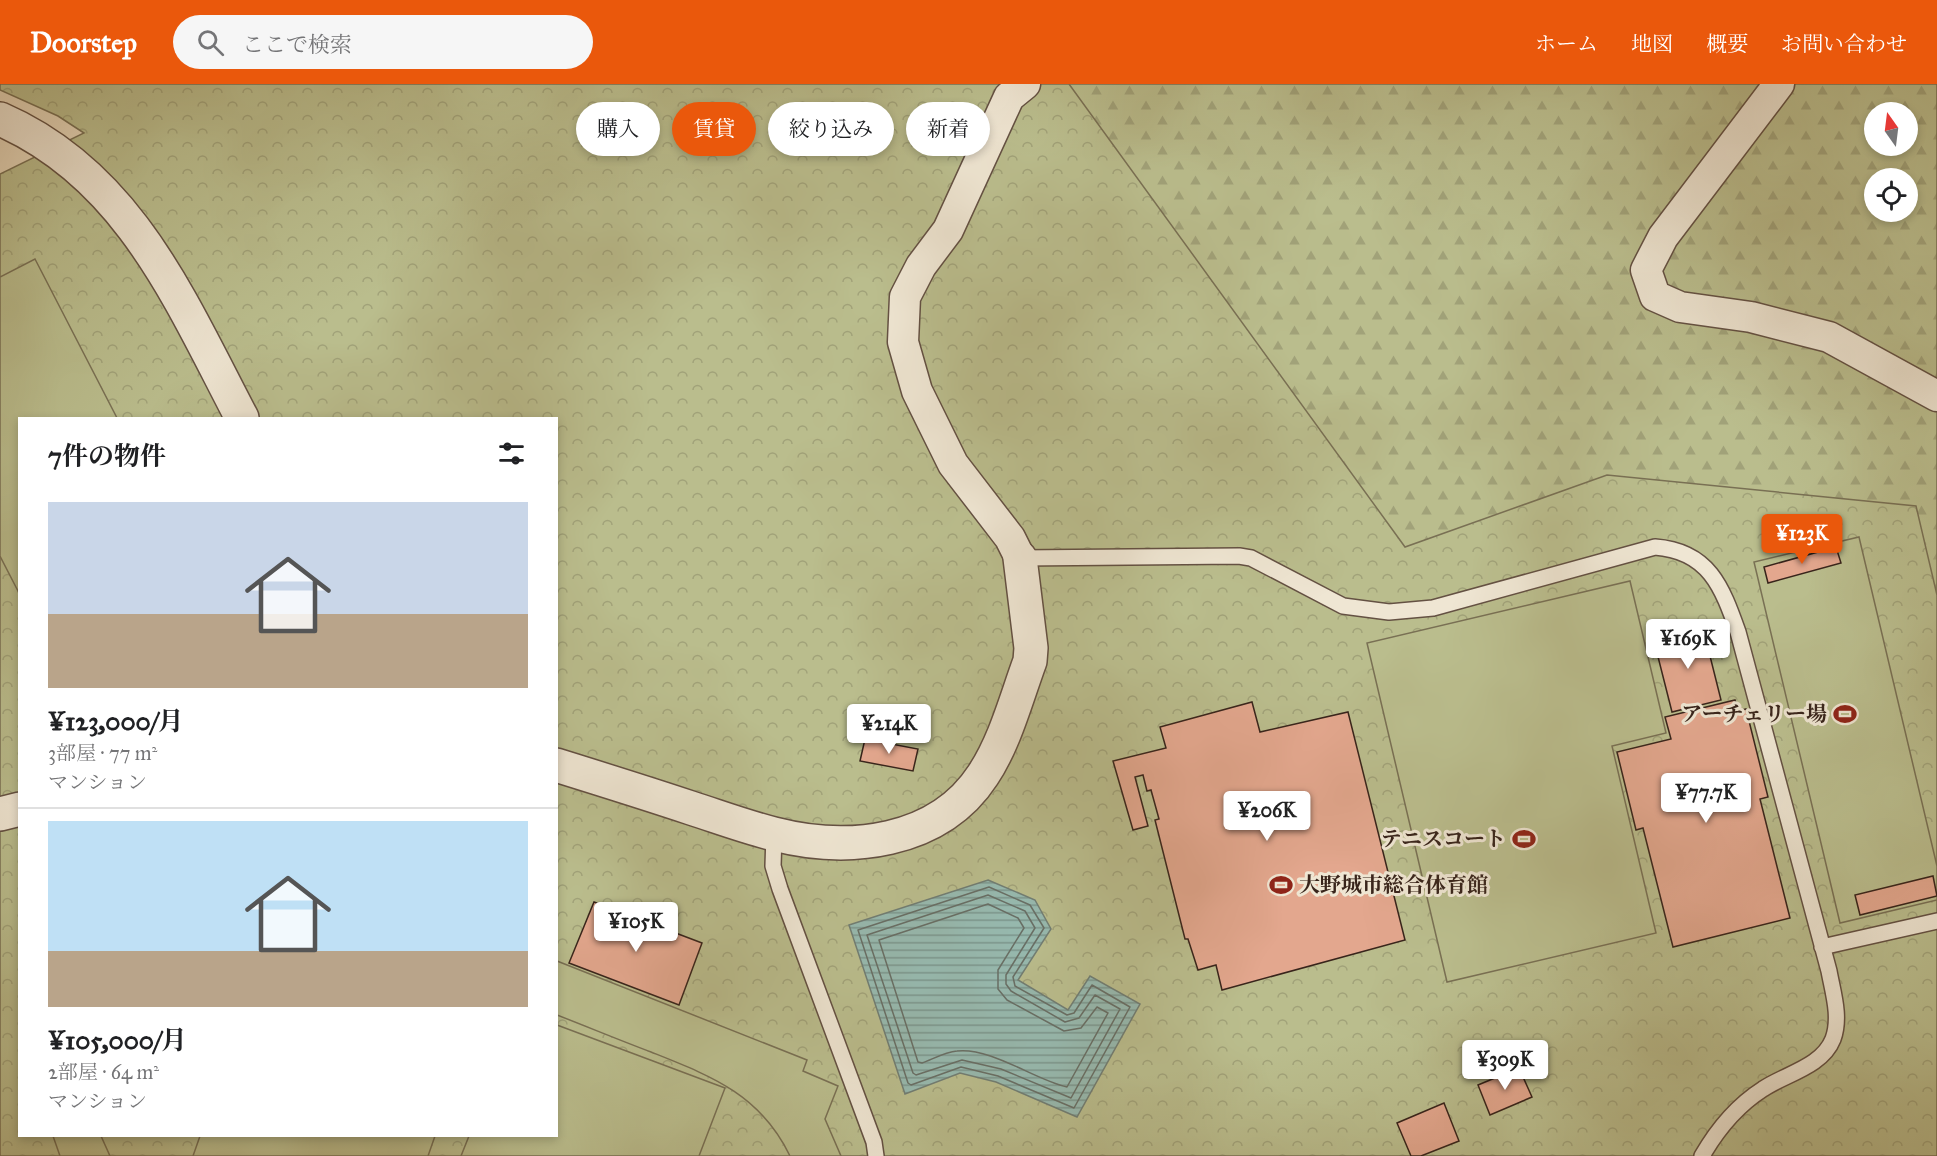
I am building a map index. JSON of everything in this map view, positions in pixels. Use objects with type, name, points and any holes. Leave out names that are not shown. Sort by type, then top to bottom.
[{"type":"street","points":[[558,766],[774,834],[823,843],[867,842],[916,831],[944,817],[965,798],[983,775],[1000,744],[1030,661],[1030,630],[1020,558],[1010,538],[953,464],[917,391],[903,342],[905,297],[921,266],[948,230],[1009,97],[1025,84]]},
{"type":"street","points":[[1779,84],[1686,211],[1663,237],[1646,270],[1655,296],[1680,307],[1751,317],[1829,337],[1937,396]]},
{"type":"street","points":[[0,119],[56,152],[98,185],[139,232],[171,282],[241,417]]},
{"type":"street","points":[[0,814],[18,810]]},
{"type":"lane","points":[[1020,558],[1239,556],[1251,558],[1343,606],[1389,612],[1433,608],[1655,548],[1674,549],[1693,557],[1708,570],[1726,596],[1738,632],[1822,947],[1837,1012],[1833,1040],[1815,1061],[1764,1088],[1747,1101],[1713,1136],[1702,1156]]},
{"type":"lane","points":[[774,834],[773,866],[780,889],[874,1142],[876,1156]]},
{"type":"lane","points":[[1822,947],[1937,921]]},
{"type":"green space","points":[[0,84],[1069,84],[1405,547],[1607,475],[1916,506],[1937,595],[1937,1156],[0,1156],[0,174],[84,133],[58,116],[0,90]]},
{"type":"green space","points":[[861,84],[1937,84],[1937,846],[1394,577],[939,156],[990,156],[990,102],[906,102],[906,126],[894,115],[894,102],[880,102]]},
{"type":"green space","points":[[35,259],[116,417],[18,417],[18,591],[0,556],[0,277]]},
{"type":"green space","name":"アーチェリー場","points":[[1859,537],[1937,866],[1937,900],[1840,923],[1754,562]]},
{"type":"green space","name":"テニスコート","points":[[1630,581],[1666,733],[1612,746],[1656,933],[1447,982],[1367,643]]},
{"type":"green space","points":[[558,961],[807,1060],[803,1071],[838,1086],[825,1119],[841,1156],[790,1156],[778,1135],[749,1102],[713,1079],[558,1015]]},
{"type":"green space","points":[[558,1025],[725,1088],[699,1156],[461,1156],[469,1137],[558,1137]]},
{"type":"green space","points":[[53,1137],[101,1137],[110,1156],[60,1156]]},
{"type":"green space","points":[[200,1137],[435,1137],[428,1156],[193,1156]]},
{"type":"water","points":[[988,880],[1035,900],[1051,929],[1018,980],[1068,1010],[1090,976],[1140,1004],[1077,1117],[996,1082],[960,1073],[905,1094],[849,925]]},
{"type":"building","points":[[1836,547],[1841,563],[1768,583],[1764,567]]},
{"type":"building","points":[[1703,628],[1721,700],[1672,712],[1654,641]]},
{"type":"building","points":[[1735,700],[1738,711],[1746,709],[1768,797],[1760,799],[1790,918],[1673,947],[1643,828],[1636,830],[1617,752],[1671,739],[1665,717]]},
{"type":"building","name":"大野城市総合体育館","points":[[1252,702],[1260,732],[1348,712],[1405,940],[1222,990],[1216,965],[1198,970],[1188,939],[1185,939],[1155,820],[1159,819],[1151,790],[1147,791],[1143,775],[1135,777],[1148,826],[1133,830],[1113,761],[1166,748],[1160,727]]},
{"type":"building","points":[[865,739],[918,749],[913,771],[860,761]]},
{"type":"building","points":[[1933,876],[1937,896],[1860,915],[1855,895]]},
{"type":"building","points":[[594,902],[702,943],[679,1005],[569,963]]},
{"type":"building","points":[[1519,1068],[1532,1097],[1490,1115],[1478,1085]]},
{"type":"building","points":[[1444,1103],[1459,1141],[1421,1156],[1411,1156],[1397,1123]]},
{"type":"place","name":"アーチェリー場","points":[[1845,714]]},
{"type":"place","name":"テニスコート","points":[[1524,839]]},
{"type":"place","name":"大野城市総合体育館","points":[[1281,885]]}]
